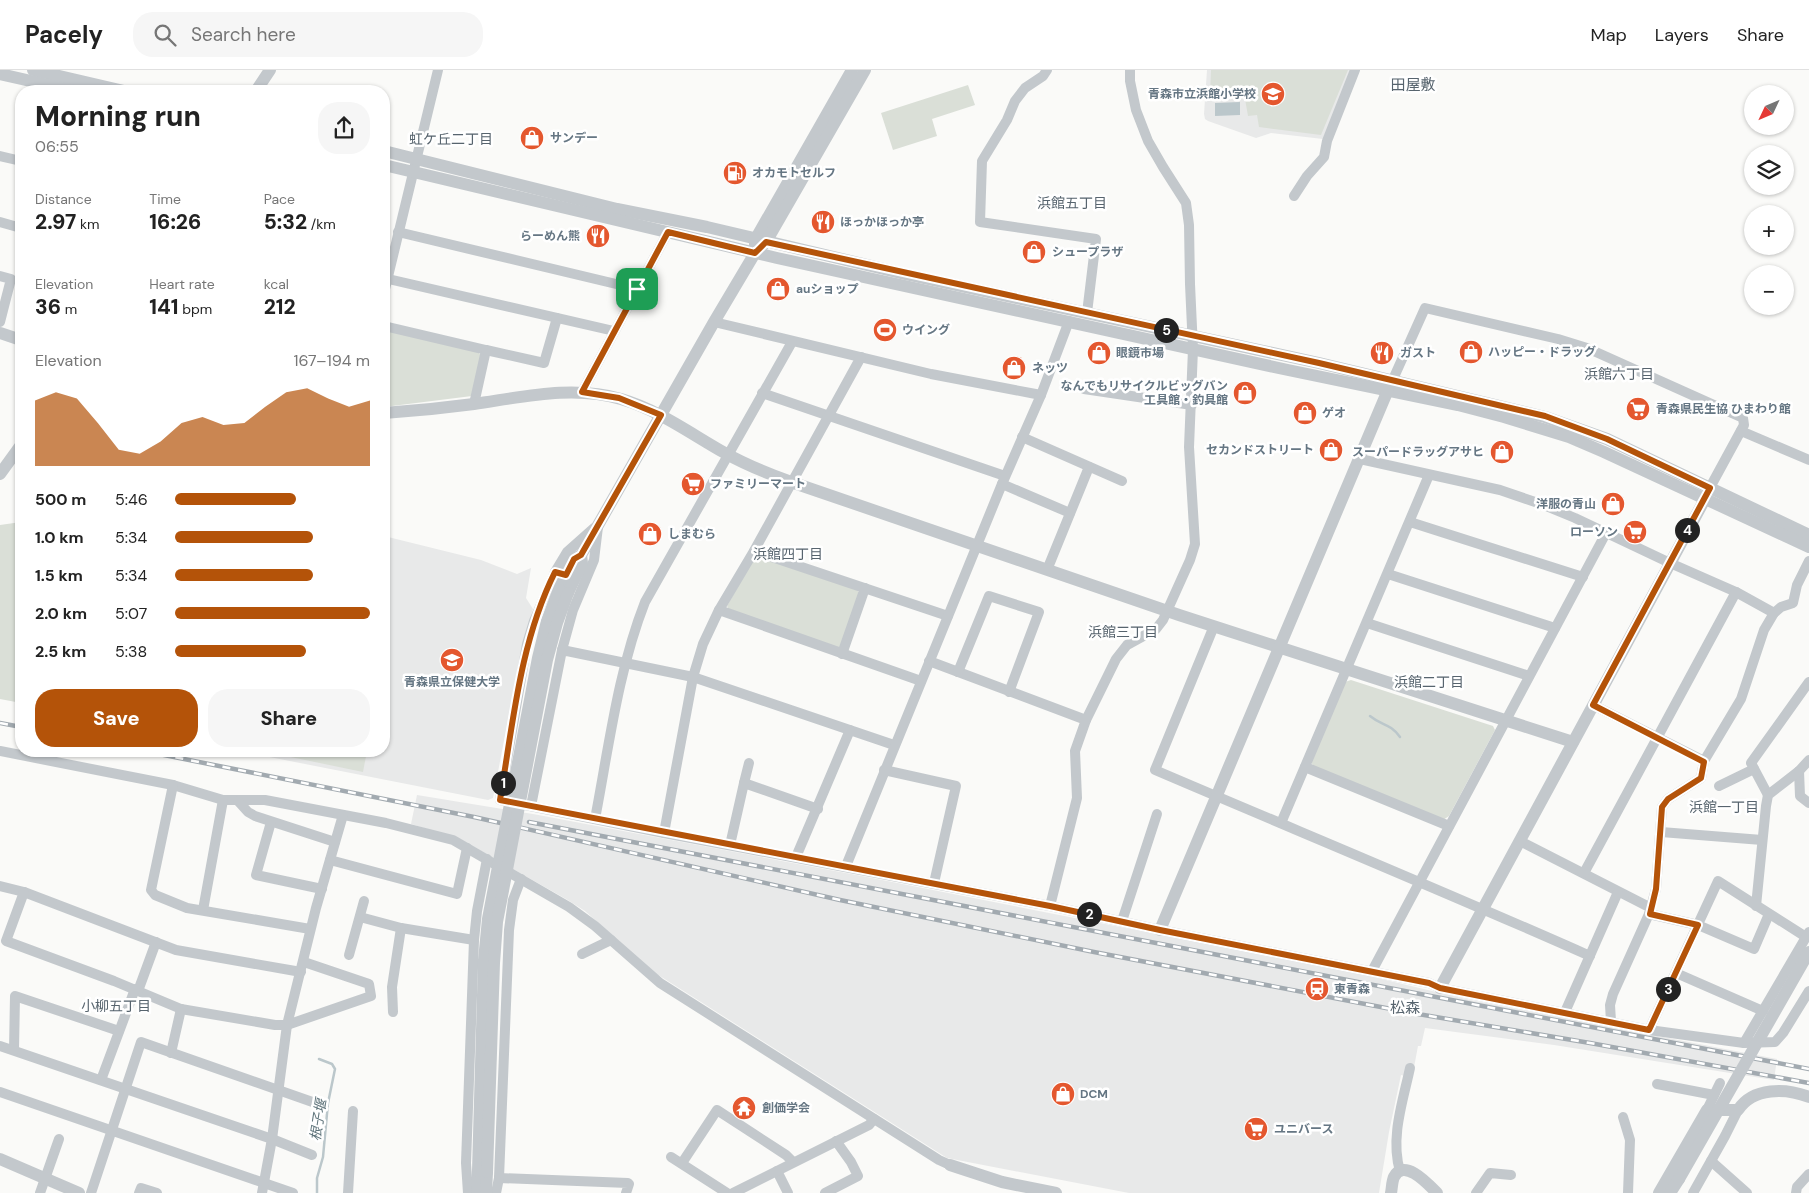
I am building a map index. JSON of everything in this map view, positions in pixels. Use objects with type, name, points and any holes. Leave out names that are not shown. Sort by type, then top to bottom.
[{"type":"street","points":[[33,70],[70,84]]},
{"type":"street","points":[[260,85],[270,70]]},
{"type":"street","points":[[390,261],[438,70]]},
{"type":"street","points":[[560,574],[574,559],[581,555],[755,253],[852,70]]},
{"type":"street","points":[[761,241],[865,70]]},
{"type":"street","points":[[1047,70],[1043,76],[1025,88],[1015,101],[1007,120],[982,161],[980,222],[1096,240],[1088,313]]},
{"type":"street","points":[[1050,906],[1077,798],[1075,751],[1086,720],[1116,659],[1127,645],[1156,629],[1163,620],[1190,560],[1195,544],[1189,446],[1193,349],[1189,225],[1186,203],[1148,141],[1136,110],[1130,81],[1130,70]]},
{"type":"street","points":[[1294,196],[1307,176],[1324,157],[1327,141],[1355,70]]},
{"type":"street","points":[[0,74],[70,84]]},
{"type":"street","points":[[390,154],[414,165],[755,253],[1193,349],[1390,386]]},
{"type":"street","points":[[0,156],[15,160]]},
{"type":"street","points":[[390,165],[414,165],[707,227],[761,241],[1192,336],[1390,386],[1569,437],[1809,535]]},
{"type":"street","points":[[0,222],[15,226]]},
{"type":"street","points":[[398,232],[637,289]]},
{"type":"street","points":[[582,392],[668,232]]},
{"type":"street","points":[[0,276],[10,279],[0,322]]},
{"type":"street","points":[[390,280],[614,331]]},
{"type":"street","points":[[1160,930],[1390,386],[1425,308],[1558,339],[1587,348],[1739,415],[1744,421],[1741,431],[1440,988]]},
{"type":"street","points":[[390,327],[544,363],[557,318]]},
{"type":"street","points":[[846,866],[1069,321]]},
{"type":"street","points":[[714,322],[931,374],[1040,395]]},
{"type":"street","points":[[0,333],[15,338]]},
{"type":"street","points":[[595,819],[624,663],[633,633],[646,602],[727,454],[792,342]]},
{"type":"street","points":[[474,404],[486,350]]},
{"type":"street","points":[[664,833],[693,677],[703,644],[720,610],[861,357]]},
{"type":"street","points":[[1084,389],[1192,406]]},
{"type":"street","points":[[390,412],[555,393],[582,392],[619,398],[661,415],[727,454],[762,471],[791,482],[1167,611],[1573,742]]},
{"type":"street","points":[[762,393],[828,415],[1003,480],[1070,513]]},
{"type":"street","points":[[1741,431],[1809,460]]},
{"type":"street","points":[[1022,437],[1122,481]]},
{"type":"street","points":[[0,474],[15,453]]},
{"type":"street","points":[[1360,459],[1500,490],[1533,501],[1575,518],[1736,592],[1774,612]]},
{"type":"street","points":[[1047,570],[1089,467]]},
{"type":"street","points":[[1281,823],[1429,475]]},
{"type":"street","points":[[1707,493],[1809,547]]},
{"type":"street","points":[[1410,522],[1583,577]]},
{"type":"street","points":[[598,524],[567,552],[560,574],[534,621],[527,644],[500,800],[1050,906],[1160,930],[1372,971],[1429,983],[1440,988],[1649,1030],[1744,1043],[1774,1042],[1783,1034],[1809,991]]},
{"type":"street","points":[[531,806],[562,650],[573,610],[594,560],[598,524]]},
{"type":"street","points":[[1372,971],[1606,533]]},
{"type":"street","points":[[754,550],[948,616]]},
{"type":"street","points":[[486,1193],[482,1172],[484,960],[488,919],[538,658],[547,621],[582,563],[581,555]]},
{"type":"street","points":[[1611,1021],[1610,1005],[1613,994],[1650,911],[1656,889],[1662,807],[1668,799],[1701,778],[1704,762],[1741,699],[1764,630],[1774,612],[1781,607],[1793,603],[1798,585],[1809,561]]},
{"type":"street","points":[[560,574],[564,591]]},
{"type":"street","points":[[1388,574],[1555,628]]},
{"type":"street","points":[[842,654],[865,588]]},
{"type":"street","points":[[1584,873],[1736,592]]},
{"type":"street","points":[[958,672],[989,596],[1039,612],[1009,692]]},
{"type":"street","points":[[720,610],[921,681]]},
{"type":"street","points":[[1367,623],[1529,676]]},
{"type":"street","points":[[1214,626],[1155,770],[1419,883],[1483,908],[1590,956]]},
{"type":"street","points":[[562,650],[693,677],[894,745]]},
{"type":"street","points":[[929,661],[1086,720]]},
{"type":"street","points":[[1756,906],[1768,796],[1751,763],[1809,682]]},
{"type":"street","points":[[1593,705],[1704,762]]},
{"type":"street","points":[[796,857],[850,730]]},
{"type":"street","points":[[0,751],[15,754]]},
{"type":"street","points":[[31,757],[173,785],[222,800],[265,800],[386,823],[453,840],[569,907],[611,940],[660,983],[939,1160],[1002,1182],[1056,1193]]},
{"type":"street","points":[[1768,796],[1799,771],[1809,760]]},
{"type":"street","points":[[730,845],[749,763]]},
{"type":"street","points":[[1305,767],[1449,826]]},
{"type":"street","points":[[884,770],[956,786],[934,883]]},
{"type":"street","points":[[1719,786],[1754,770]]},
{"type":"street","points":[[1799,771],[1800,796],[1809,803]]},
{"type":"street","points":[[744,783],[818,809]]},
{"type":"street","points":[[173,785],[151,890],[155,895],[183,906],[310,929]]},
{"type":"street","points":[[203,910],[222,800]]},
{"type":"street","points":[[238,801],[248,812],[270,822],[335,842]]},
{"type":"street","points":[[1122,921],[1157,814]]},
{"type":"street","points":[[263,1188],[272,1139],[287,1025],[310,929],[343,815]]},
{"type":"street","points":[[270,822],[256,875],[322,888]]},
{"type":"street","points":[[1661,832],[1762,840]]},
{"type":"street","points":[[1520,841],[1584,873],[1650,911],[1698,925],[1754,949],[1769,914]]},
{"type":"street","points":[[330,860],[457,894],[467,848]]},
{"type":"street","points":[[468,1193],[466,1163],[474,940],[477,910],[487,859]]},
{"type":"street","points":[[496,1193],[499,1178],[509,930],[514,900],[521,879]]},
{"type":"street","points":[[1649,1030],[1718,881],[1769,914],[1807,934],[1744,1043]]},
{"type":"street","points":[[0,886],[24,892],[176,950],[302,967],[369,984],[371,996],[287,1025],[275,1025],[181,1009],[6,940],[24,892]]},
{"type":"street","points":[[1565,1012],[1618,892]]},
{"type":"street","points":[[349,955],[364,901]]},
{"type":"street","points":[[360,917],[401,928],[474,940]]},
{"type":"street","points":[[393,1012],[392,987],[401,928]]},
{"type":"street","points":[[582,954],[611,940]]},
{"type":"street","points":[[101,1080],[156,942]]},
{"type":"street","points":[[1670,1193],[1809,952]]},
{"type":"street","points":[[1676,973],[1763,1011]]},
{"type":"street","points":[[14,1050],[15,996],[119,1031]]},
{"type":"street","points":[[171,1053],[181,1009]]},
{"type":"street","points":[[91,1193],[141,1042],[278,1091],[321,1104]]},
{"type":"street","points":[[0,1046],[272,1139],[312,1155]]},
{"type":"street","points":[[1400,1171],[1395,1153],[1395,1144],[1410,1068]]},
{"type":"street","points":[[1659,1193],[1707,1110],[1720,1083]]},
{"type":"street","points":[[1657,1084],[1714,1094]]},
{"type":"street","points":[[1693,1193],[1738,1110],[1748,1099],[1765,1093],[1788,1091],[1809,1097]]},
{"type":"street","points":[[0,1092],[112,1130],[263,1188],[293,1193]]},
{"type":"street","points":[[682,1163],[717,1110],[786,1155],[793,1162]]},
{"type":"street","points":[[1707,1110],[1738,1110]]},
{"type":"street","points":[[348,1193],[353,1111]]},
{"type":"street","points":[[1623,1117],[1630,1140],[1628,1193]]},
{"type":"street","points":[[733,1193],[836,1140],[870,1125],[874,1119]]},
{"type":"street","points":[[40,1193],[59,1139]]},
{"type":"street","points":[[825,1193],[858,1176],[836,1140]]},
{"type":"street","points":[[671,1157],[727,1193]]},
{"type":"street","points":[[0,1159],[79,1193]]},
{"type":"street","points":[[1711,1161],[1747,1193]]},
{"type":"street","points":[[1391,1193],[1394,1178],[1400,1171],[1406,1170],[1413,1172],[1437,1193]]},
{"type":"street","points":[[776,1171],[788,1193]]},
{"type":"street","points":[[477,1193],[482,1172]]},
{"type":"street","points":[[1476,1193],[1490,1173],[1511,1175]]},
{"type":"street","points":[[1796,1193],[1796,1187],[1809,1174]]},
{"type":"street","points":[[499,1178],[628,1182],[630,1184],[626,1193]]},
{"type":"street","points":[[139,1193],[142,1188],[157,1193]]},
{"type":"shaded area","name":"青森市立浜館小学校","points":[[1207,70],[1351,70],[1323,139],[1271,133],[1256,138],[1208,121],[1205,119],[1204,114]]},
{"type":"shaded area","name":"青森市立浜館小学校","points":[[1211,70],[1348,70],[1321,135],[1259,127],[1257,115],[1248,116],[1245,99],[1210,97]]},
{"type":"shaded area","points":[[968,85],[975,105],[932,119],[937,136],[893,150],[881,113]]},
{"type":"shaded area","points":[[1240,102],[1240,115],[1215,116],[1215,103]]},
{"type":"shaded area","points":[[390,331],[478,352],[482,357],[472,396],[390,406]]},
{"type":"shaded area","points":[[15,523],[15,702],[0,699],[0,525]]},
{"type":"shaded area","name":"青森県立保健大学","points":[[390,537],[481,560],[517,574],[531,568],[526,598],[533,609],[523,641],[493,798],[488,800],[269,757],[390,757]]},
{"type":"shaded area","points":[[754,557],[857,589],[859,594],[842,646],[838,648],[729,610],[727,606]]},
{"type":"shaded area","points":[[1351,680],[1493,726],[1495,730],[1449,816],[1443,820],[1313,766],[1311,761],[1345,682]]},
{"type":"shaded area","points":[[291,757],[366,757],[363,772]]},
{"type":"shaded area","points":[[417,795],[533,814],[867,877],[1369,976],[1470,1000],[1777,1059],[1774,1080],[1554,1045],[1425,1028],[1421,1046],[1418,1046],[1412,1078],[1401,1075],[1379,1193],[1129,1193],[947,1158],[652,971],[585,911],[566,899],[460,839],[411,824]]},
{"type":"waterway","points":[[1370,716],[1393,729],[1400,737]]},
{"type":"waterway","name":"根子堰","points":[[317,1193],[317,1178],[323,1157],[328,1103],[335,1069],[332,1064],[319,1059]]},
{"type":"railway","points":[[0,723],[15,726]]},
{"type":"railway","points":[[174,757],[474,817],[840,900],[1094,952],[1412,1013],[1809,1083]]},
{"type":"railway","points":[[529,822],[1809,1069]]},
{"type":"place","name":"青森市立浜館小学校","points":[[1273,94]]},
{"type":"place","name":"サンデー","points":[[532,138]]},
{"type":"place","name":"オカモトセルフ","points":[[735,173]]},
{"type":"place","name":"ほっかほっか亭","points":[[823,222]]},
{"type":"place","name":"らーめん熊","points":[[598,236]]},
{"type":"place","name":"シュープラザ","points":[[1034,252]]},
{"type":"place","name":"auショップ","points":[[778,289]]},
{"type":"place","name":"ウイング","points":[[885,330]]},
{"type":"place","name":"ハッピー・ドラッグ","points":[[1471,352]]},
{"type":"place","name":"眼鏡市場","points":[[1099,353]]},
{"type":"place","name":"ガスト","points":[[1382,353]]},
{"type":"place","name":"ネッツ","points":[[1014,368]]},
{"type":"place","name":"なんでもリサイクルビッグバン 工具館・釣具館","points":[[1245,393]]},
{"type":"place","name":"青森県民生協 ひまわり館","points":[[1638,409]]},
{"type":"place","name":"ゲオ","points":[[1305,413]]},
{"type":"place","name":"セカンドストリート","points":[[1331,450]]},
{"type":"place","name":"スーパードラッグアサヒ","points":[[1502,452]]},
{"type":"place","name":"ファミリーマート","points":[[693,484]]},
{"type":"place","name":"洋服の青山","points":[[1613,504]]},
{"type":"place","name":"ローソン","points":[[1635,532]]},
{"type":"place","name":"しまむら","points":[[650,534]]},
{"type":"place","name":"青森県立保健大学","points":[[452,660]]},
{"type":"place","name":"東青森","points":[[1317,989]]},
{"type":"place","name":"DCM","points":[[1063,1094]]},
{"type":"place","name":"創価学会","points":[[744,1108]]},
{"type":"place","name":"ユニバース","points":[[1256,1129]]},
{"type":"district","name":"田屋敷","points":[[1413,85]]},
{"type":"district","name":"虹ケ丘二丁目","points":[[451,139]]},
{"type":"district","name":"浜館五丁目","points":[[1072,203]]},
{"type":"district","name":"浜館六丁目","points":[[1619,374]]},
{"type":"district","name":"浜館四丁目","points":[[788,554]]},
{"type":"district","name":"浜館三丁目","points":[[1123,632]]},
{"type":"district","name":"浜館二丁目","points":[[1429,682]]},
{"type":"district","name":"浜館一丁目","points":[[1724,807]]},
{"type":"district","name":"小柳五丁目","points":[[116,1006]]},
{"type":"district","name":"松森","points":[[1405,1008]]},
{"type":"route","points":[[668,232],[755,253],[766,242],[905,274],[1319,363],[1545,416],[1607,439],[1710,488],[1593,705],[1704,762],[1701,778],[1668,799],[1662,807],[1656,889],[1650,914],[1698,925],[1649,1030],[1440,988],[1429,983],[1372,971],[1160,930],[1050,906],[500,800],[527,644],[544,596],[555,572],[566,575],[574,559],[581,555],[661,415],[619,398],[582,392],[637,289],[668,232]]}]
